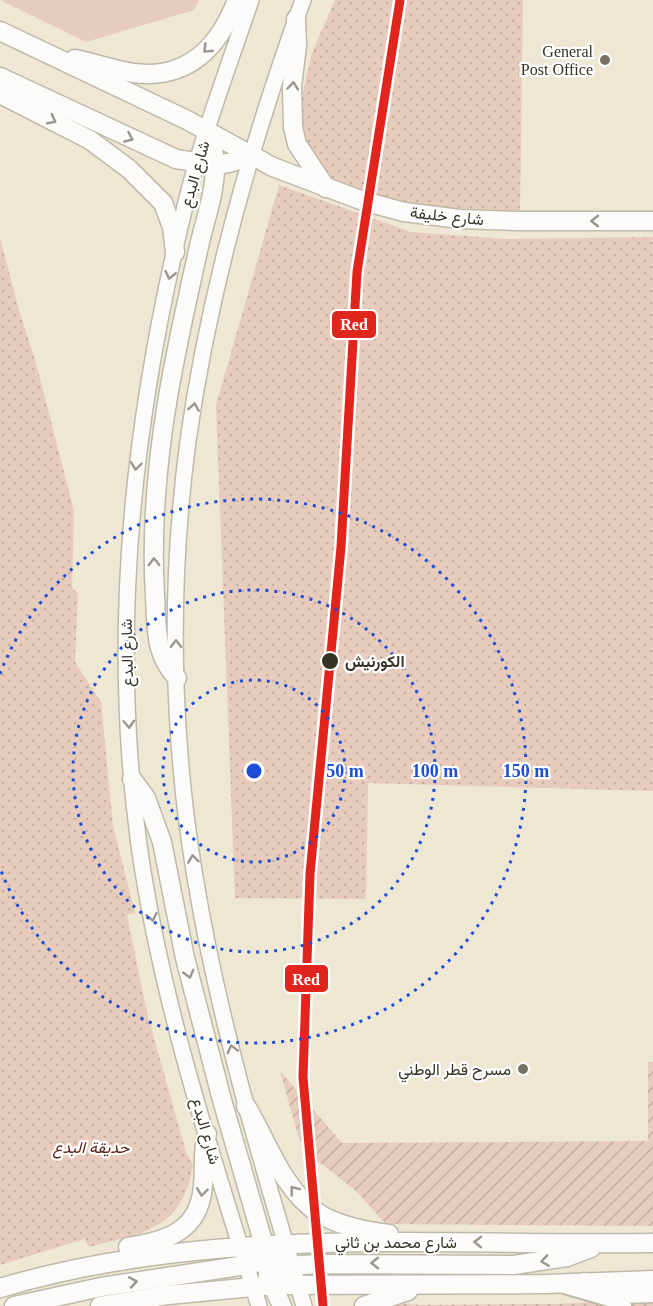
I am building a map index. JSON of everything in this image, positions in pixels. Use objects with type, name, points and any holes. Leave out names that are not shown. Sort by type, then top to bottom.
[{"type":"main road","points":[[56,57],[80,60],[132,73],[169,72],[189,64],[206,52],[231,15],[237,0]]},
{"type":"main road","name":"شارع البدع","points":[[208,131],[251,0]]},
{"type":"main road","points":[[285,1244],[246,1106],[209,955],[194,873],[180,751],[177,678],[178,552],[188,443],[212,314],[251,156],[303,0]]},
{"type":"main road","points":[[296,19],[297,46],[291,113],[293,127],[297,144],[326,188]]},
{"type":"main road","name":"شارع خليفة","points":[[0,31],[208,131],[273,167],[363,201],[404,212],[460,219],[653,221]]},
{"type":"main road","points":[[0,77],[176,159],[206,164],[229,163],[251,156]]},
{"type":"main road","points":[[0,94],[90,140],[129,169],[163,203],[172,227],[175,252]]},
{"type":"main road","points":[[177,678],[168,668],[159,646],[153,560],[154,522],[168,394],[209,203],[206,164],[214,153],[208,131]]},
{"type":"main road","name":"شارع البدع","points":[[206,164],[175,252],[156,334],[146,394],[130,521],[126,664],[132,779],[139,844],[161,962],[180,1040],[240,1247]]},
{"type":"main road","points":[[132,779],[146,798],[162,842],[184,958],[268,1265],[282,1306]]},
{"type":"main road","points":[[246,1106],[286,1178],[297,1194],[316,1212],[354,1227],[423,1241]]},
{"type":"main road","points":[[89,1266],[104,1254],[167,1239],[194,1218],[202,1199],[204,1149],[207,1134]]},
{"type":"main road","name":"شارع محمد بن ثاني","points":[[104,1306],[168,1295],[253,1286],[285,1244],[423,1241],[600,1244],[649,1242]]},
{"type":"main road","points":[[14,1306],[101,1287],[268,1265],[364,1263],[514,1265],[567,1257],[600,1244]]},
{"type":"main road","name":"شارع محمد بن ثاني","points":[[0,1288],[89,1266],[155,1255],[240,1247],[298,1285],[546,1284],[653,1280]]},
{"type":"main road","points":[[585,1282],[606,1293],[653,1293]]},
{"type":"main road","points":[[298,1285],[304,1306]]},
{"type":"main road","points":[[364,1306],[427,1285]]},
{"type":"main road","points":[[253,1286],[260,1306]]},
{"type":"street","name":"شارع محمد بن ثاني","points":[[546,1284],[626,1306]]},
{"type":"green space","points":[[0,0],[199,0],[194,10],[86,42]]},
{"type":"green space","points":[[335,0],[523,0],[520,211],[446,208],[390,199],[340,185],[312,159],[299,109],[312,53]]},
{"type":"green space","points":[[279,185],[411,232],[505,239],[653,237],[653,791],[368,783],[366,899],[235,898],[216,405]]},
{"type":"green space","name":"حديقة البدع","points":[[0,238],[36,363],[74,511],[72,588],[78,594],[75,662],[101,702],[113,826],[135,913],[127,915],[147,1013],[186,1152],[193,1165],[188,1187],[180,1203],[170,1216],[158,1225],[109,1242],[89,1247],[85,1239],[0,1265]]},
{"type":"green space","points":[[648,1062],[653,1062],[653,1226],[386,1224],[356,1191],[305,1151],[298,1135],[280,1071],[342,1143],[648,1141]]},
{"type":"green space","points":[[653,1299],[653,1306],[372,1306],[395,1303],[419,1305],[556,1304]]},
{"type":"transit line","name":"Red","points":[[323,1306],[303,1077],[310,874],[341,547],[357,272],[400,0]]},
{"type":"place","name":"General Post Office","points":[[605,60]]},
{"type":"place","name":"الكورنيش","points":[[330,661]]},
{"type":"place","name":"مسرح قطر الوطني","points":[[523,1069]]}]
